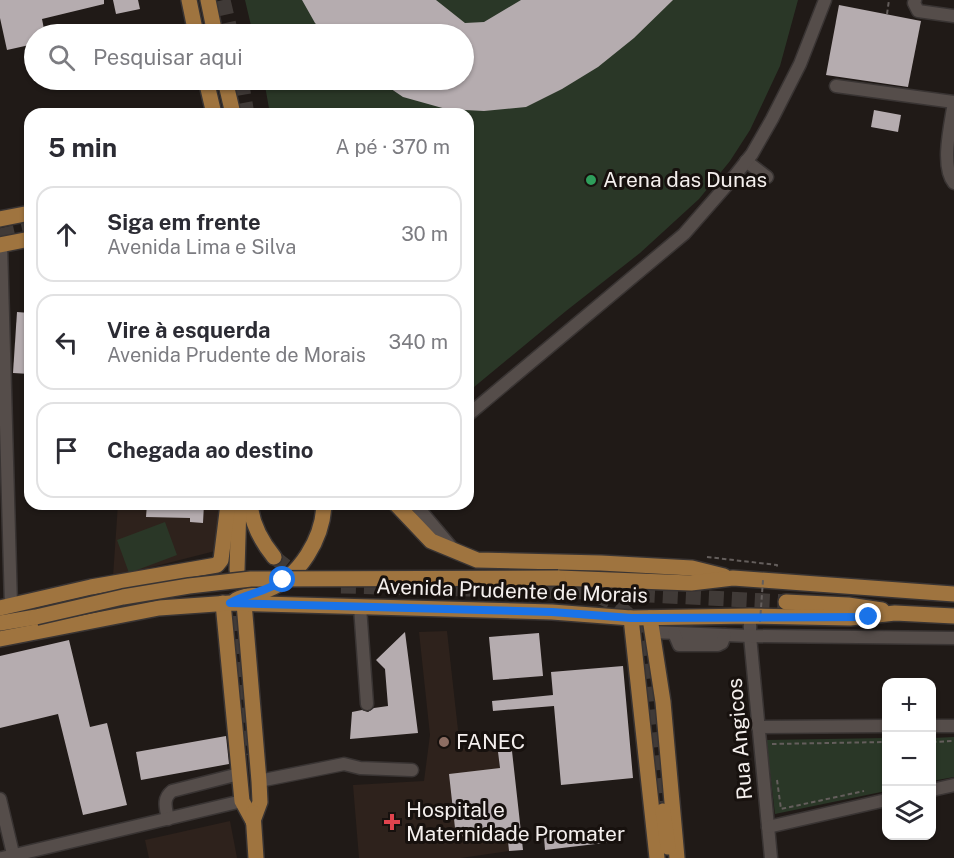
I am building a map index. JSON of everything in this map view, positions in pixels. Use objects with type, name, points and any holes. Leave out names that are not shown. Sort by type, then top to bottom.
[{"type":"main road","points":[[189,0],[194,24]]},
{"type":"main road","points":[[208,0],[213,24]]},
{"type":"main road","points":[[208,90],[213,108]]},
{"type":"main road","points":[[227,90],[232,108]]},
{"type":"main road","points":[[0,219],[24,214]]},
{"type":"main road","points":[[1,245],[24,240]]},
{"type":"main road","points":[[5,607],[90,587],[217,565],[221,560],[227,510]]},
{"type":"main road","points":[[237,570],[239,510]]},
{"type":"main road","points":[[251,510],[258,534],[274,557]]},
{"type":"main road","points":[[232,603],[276,585],[302,563],[318,535],[324,510]]},
{"type":"main road","points":[[402,510],[427,537],[455,552],[481,561],[600,563],[692,568],[733,578]]},
{"type":"main road","name":"Avenida Prudente de Morais","points":[[0,623],[145,593],[251,579],[558,578],[691,582],[733,578],[954,594]]},
{"type":"main road","points":[[786,602],[848,605],[895,613]]},
{"type":"main road","points":[[232,603],[242,801],[253,821]]},
{"type":"main road","points":[[232,603],[253,723],[259,781],[260,802],[253,821]]},
{"type":"main road","name":"Avenida Prudente de Morais","points":[[0,639],[159,608],[232,603],[552,612],[631,618],[651,625],[755,619],[850,618],[895,613],[954,616]]},
{"type":"main road","points":[[631,618],[667,855]]},
{"type":"main road","points":[[651,625],[663,702],[667,855]]},
{"type":"main road","points":[[248,755],[256,858]]},
{"type":"main road","points":[[663,811],[667,855]]},
{"type":"street","points":[[474,410],[684,234],[746,161],[772,119],[800,64],[825,0]]},
{"type":"street","points":[[915,0],[918,11],[954,16]]},
{"type":"street","points":[[836,86],[954,102],[946,165],[954,183]]},
{"type":"street","points":[[746,161],[767,177]]},
{"type":"street","points":[[1,245],[5,607]]},
{"type":"street","points":[[420,510],[455,552]]},
{"type":"street","points":[[360,607],[367,704]]},
{"type":"street","name":"Rua Angicos","points":[[755,619],[750,636],[771,858]]},
{"type":"street","points":[[651,625],[674,633],[954,638]]},
{"type":"street","points":[[758,726],[882,726]]},
{"type":"street","points":[[936,726],[954,726]]},
{"type":"street","points":[[259,781],[344,764],[360,768],[412,770]]},
{"type":"street","points":[[168,819],[165,802],[167,795],[172,791],[240,774]]},
{"type":"street","points":[[936,789],[954,785]]},
{"type":"street","points":[[0,799],[10,857],[242,801]]},
{"type":"street","points":[[768,827],[882,801]]},
{"type":"path","points":[[887,14],[889,0]]},
{"type":"path","points":[[705,562],[705,556],[777,565]]},
{"type":"path","points":[[755,619],[763,580]]},
{"type":"path","points":[[936,741],[954,741]]},
{"type":"path","points":[[772,744],[882,742]]},
{"type":"path","points":[[777,777],[781,809],[863,792]]},
{"type":"shaded area","points":[[118,510],[222,510],[219,550],[113,577]]},
{"type":"shaded area","name":"FANEC","points":[[447,631],[460,748],[498,752],[509,851],[461,858],[359,858],[353,785],[424,781],[430,735],[419,632]]},
{"type":"shaded area","points":[[230,821],[237,858],[149,858],[145,840]]},
{"type":"green space","name":"Arena das Dunas","points":[[245,0],[798,0],[780,66],[750,130],[730,161],[699,199],[640,253],[474,387],[474,108],[269,108],[266,90],[474,90],[474,24],[251,24]]},
{"type":"green space","points":[[165,522],[177,555],[129,573],[117,540]]},
{"type":"green space","points":[[954,737],[954,777],[936,780],[936,738]]},
{"type":"green space","points":[[882,738],[882,792],[775,814],[766,740]]},
{"type":"building","points":[[0,0],[104,0],[104,4],[42,19],[43,24],[24,24],[24,46],[7,50],[0,18]]},
{"type":"building","points":[[113,0],[138,0],[140,9],[116,14]]},
{"type":"building","points":[[302,0],[436,0],[465,23],[484,22],[521,0],[673,0],[634,38],[598,67],[562,89],[526,107],[484,111],[474,110],[474,108],[442,108],[403,97],[393,90],[474,90],[474,24],[315,23]]},
{"type":"building","points":[[839,5],[921,21],[908,87],[826,75]]},
{"type":"building","points":[[874,110],[901,115],[898,132],[871,127]]},
{"type":"building","points":[[17,312],[24,313],[24,374],[13,373]]},
{"type":"building","points":[[147,510],[204,510],[203,523],[190,522],[190,518],[146,517]]},
{"type":"building","points":[[405,632],[418,733],[350,739],[352,712],[362,710],[368,712],[374,708],[388,706],[385,669],[376,660]]},
{"type":"building","points":[[539,633],[543,676],[493,680],[489,637]]},
{"type":"building","points":[[69,640],[90,727],[107,723],[127,805],[83,815],[58,714],[0,728],[0,656]]},
{"type":"building","points":[[623,666],[633,778],[561,785],[554,706],[493,711],[492,701],[553,695],[551,672]]},
{"type":"building","points":[[226,736],[229,764],[141,780],[136,752]]},
{"type":"building","points":[[512,751],[523,850],[509,851],[507,832],[456,837],[449,774],[500,768],[498,752]]},
{"type":"building","points":[[619,829],[621,841],[545,850],[544,837]]},
{"type":"tunnel","points":[[223,0],[229,24]]},
{"type":"tunnel","points":[[243,90],[246,108]]},
{"type":"tunnel","points":[[0,236],[24,230]]},
{"type":"tunnel","points":[[274,557],[304,578]]},
{"type":"tunnel","points":[[237,570],[237,626],[248,755]]},
{"type":"tunnel","points":[[341,586],[591,592],[786,602]]},
{"type":"tunnel","points":[[596,595],[612,602],[634,619],[643,643],[663,811]]},
{"type":"place","name":"Arena das Dunas","points":[[591,180]]},
{"type":"place","name":"FANEC","points":[[444,742]]},
{"type":"place","name":"Hospital e Maternidade Promater","points":[[392,822]]},
{"type":"route","points":[[283,580],[267,590],[230,603],[552,612],[631,618],[869,617]]}]
